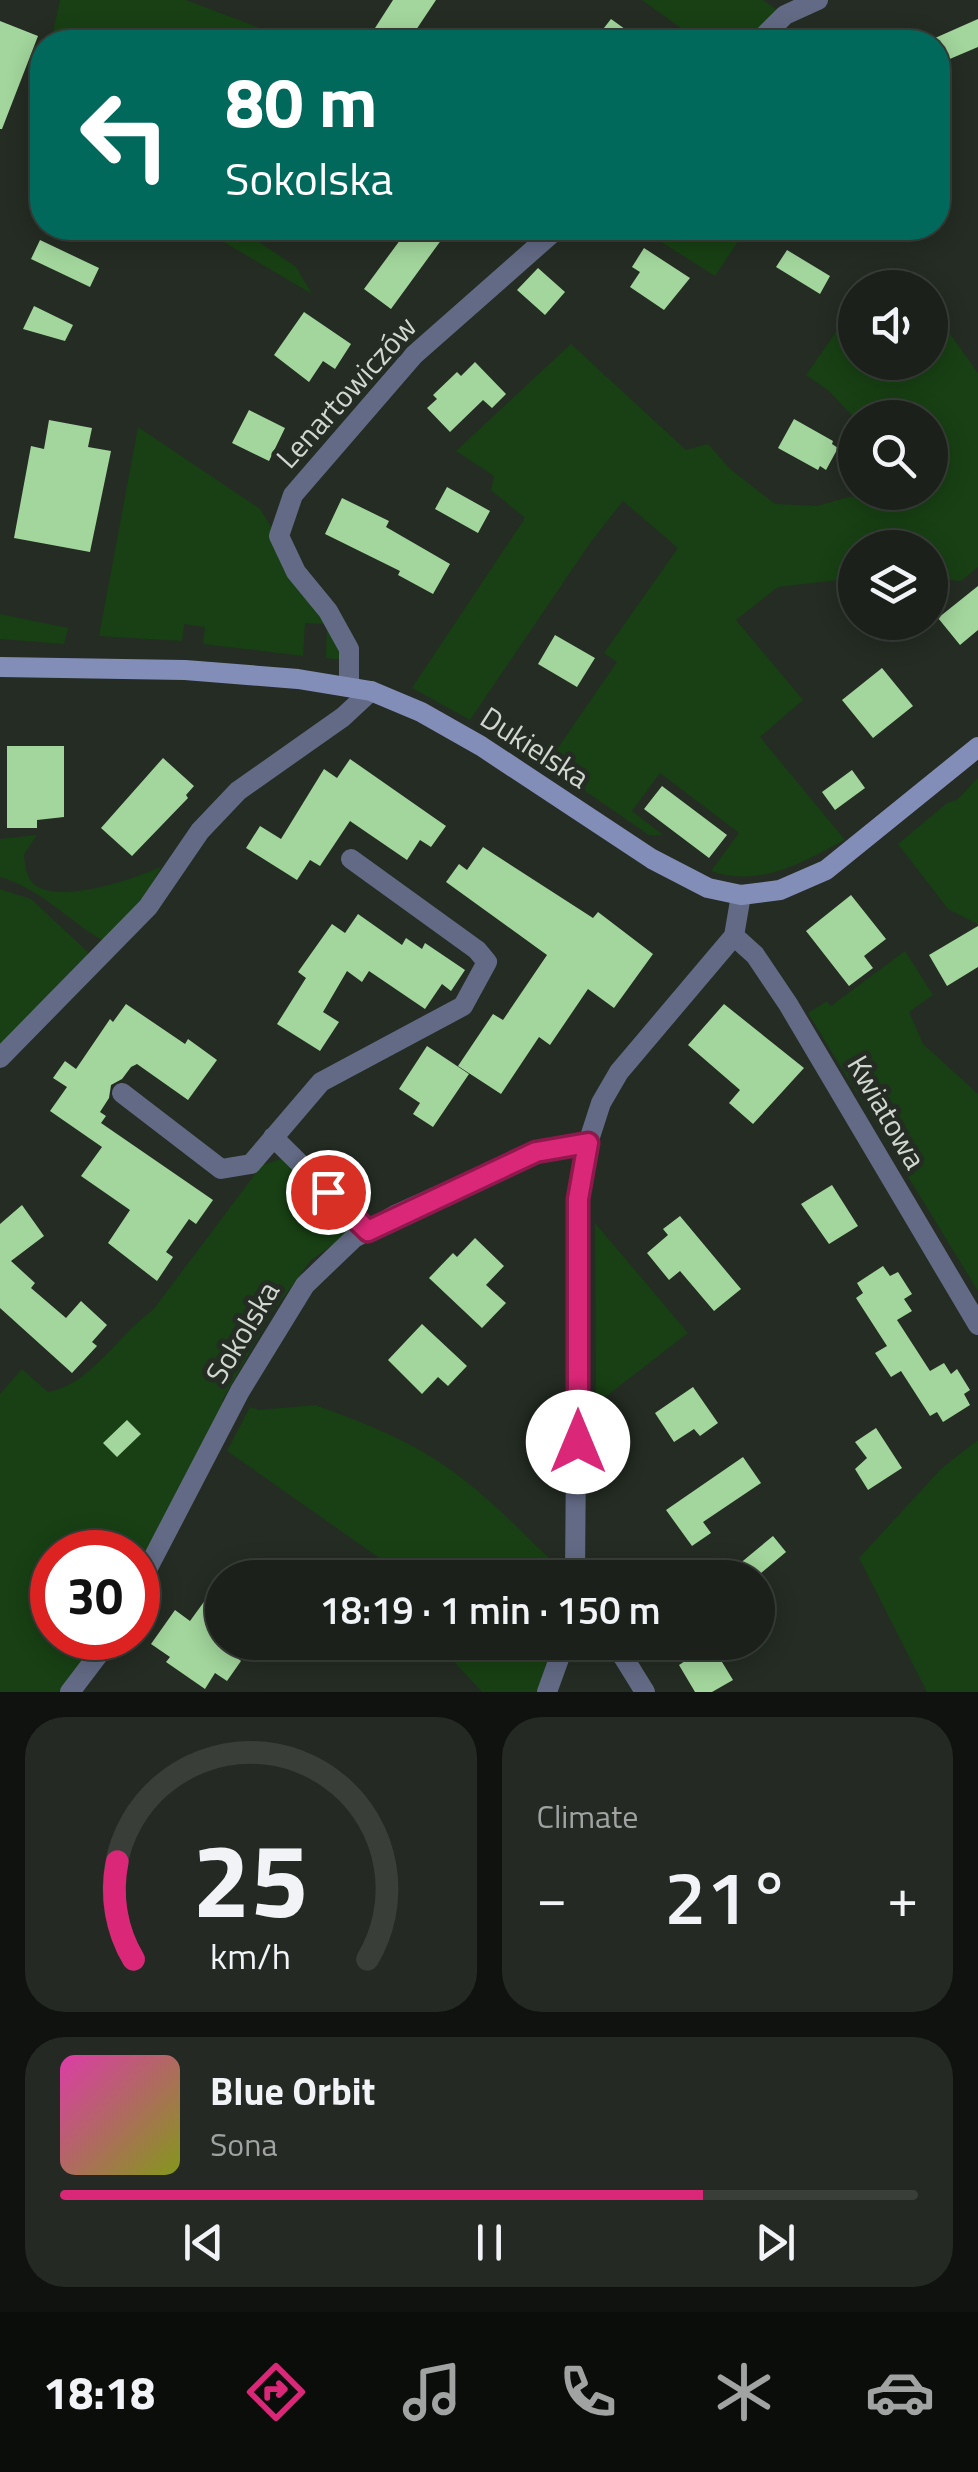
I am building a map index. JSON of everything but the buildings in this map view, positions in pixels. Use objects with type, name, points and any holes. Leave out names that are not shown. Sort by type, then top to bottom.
[{"type":"main road","name":"Dukielska","points":[[0,667],[185,670],[349,685],[371,691],[421,712],[481,746],[652,859],[708,888],[741,895],[780,890],[826,870],[978,748]]},
{"type":"street","points":[[770,30],[785,15],[818,0]]},
{"type":"street","name":"Lenartowiczów","points":[[349,685],[349,648],[328,610],[296,572],[279,536],[293,495],[414,356],[544,240]]},
{"type":"street","points":[[0,1058],[148,907],[200,830],[238,791],[343,717],[371,691]]},
{"type":"street","points":[[122,1093],[221,1169],[251,1164],[321,1082],[462,1006],[486,967],[477,950],[351,859]]},
{"type":"street","points":[[575,1560],[577,1232],[588,1143],[601,1103],[617,1074],[734,936],[741,895]]},
{"type":"street","name":"Kwiatowa","points":[[734,936],[756,955],[788,1004],[978,1326]]},
{"type":"street","points":[[273,1137],[368,1231]]},
{"type":"street","name":"Sokolska","points":[[160,1545],[240,1390],[304,1285],[368,1231],[536,1152],[588,1143]]},
{"type":"street","points":[[70,1692],[94,1660]]},
{"type":"street","points":[[547,1692],[559,1660]]},
{"type":"street","points":[[625,1660],[645,1692]]},
{"type":"green space","points":[[60,0],[186,0],[265,30],[54,30]]},
{"type":"green space","points":[[642,0],[763,0],[777,10],[760,30],[683,30]]},
{"type":"green space","points":[[220,240],[256,240],[296,267],[312,294]]},
{"type":"green space","points":[[658,240],[739,240],[715,276]]},
{"type":"green space","points":[[838,329],[838,380],[948,380],[948,331],[978,373],[978,567],[961,581],[948,580],[948,530],[838,530],[838,580],[778,587],[736,620],[803,700],[760,737],[845,840],[781,870],[730,875],[711,871],[739,833],[660,773],[632,811],[663,835],[649,835],[550,767],[551,758],[617,662],[604,653],[678,548],[623,501],[470,720],[412,688],[525,518],[491,490],[494,476],[456,451],[571,344],[686,450],[708,444],[729,468],[775,504],[817,506],[838,500],[838,510],[948,510],[948,400],[838,401],[806,375]]},
{"type":"green space","points":[[138,427],[260,509],[327,616],[344,660],[326,658],[327,624],[305,623],[303,656],[203,644],[205,627],[184,624],[182,641],[99,636]]},
{"type":"green space","points":[[0,614],[68,628],[64,644],[0,639]]},
{"type":"green space","points":[[978,778],[978,924],[948,909],[898,844],[947,803],[957,800]]},
{"type":"green space","points":[[37,835],[24,854],[29,878],[40,888],[84,890],[162,866],[152,883],[157,888],[107,943],[29,889],[0,877],[0,839]]},
{"type":"green space","points":[[0,889],[31,899],[88,952],[82,967],[0,1047]]},
{"type":"green space","points":[[905,951],[933,995],[909,1012],[923,1044],[978,1094],[978,1291],[808,1013],[827,1001],[831,1006]]},
{"type":"green space","points":[[290,1160],[350,1233],[311,1260],[272,1313],[222,1401],[231,1403],[160,1530],[30,1530],[30,1660],[87,1660],[66,1692],[0,1692],[0,1394],[22,1369],[48,1392],[63,1388],[90,1370],[153,1310],[262,1165]]},
{"type":"green space","points":[[595,1223],[688,1333],[600,1401],[596,1399]]},
{"type":"green space","points":[[315,1405],[406,1443],[477,1490],[551,1560],[376,1560],[378,1557],[227,1451],[250,1407],[259,1410]]},
{"type":"green space","points":[[978,1440],[978,1692],[927,1692],[859,1558],[942,1468]]},
{"type":"green space","points":[[453,1660],[547,1660],[538,1692],[482,1692]]},
{"type":"route","points":[[328,1192],[368,1231],[397,1214],[536,1152],[588,1143],[578,1199],[578,1442]]}]
